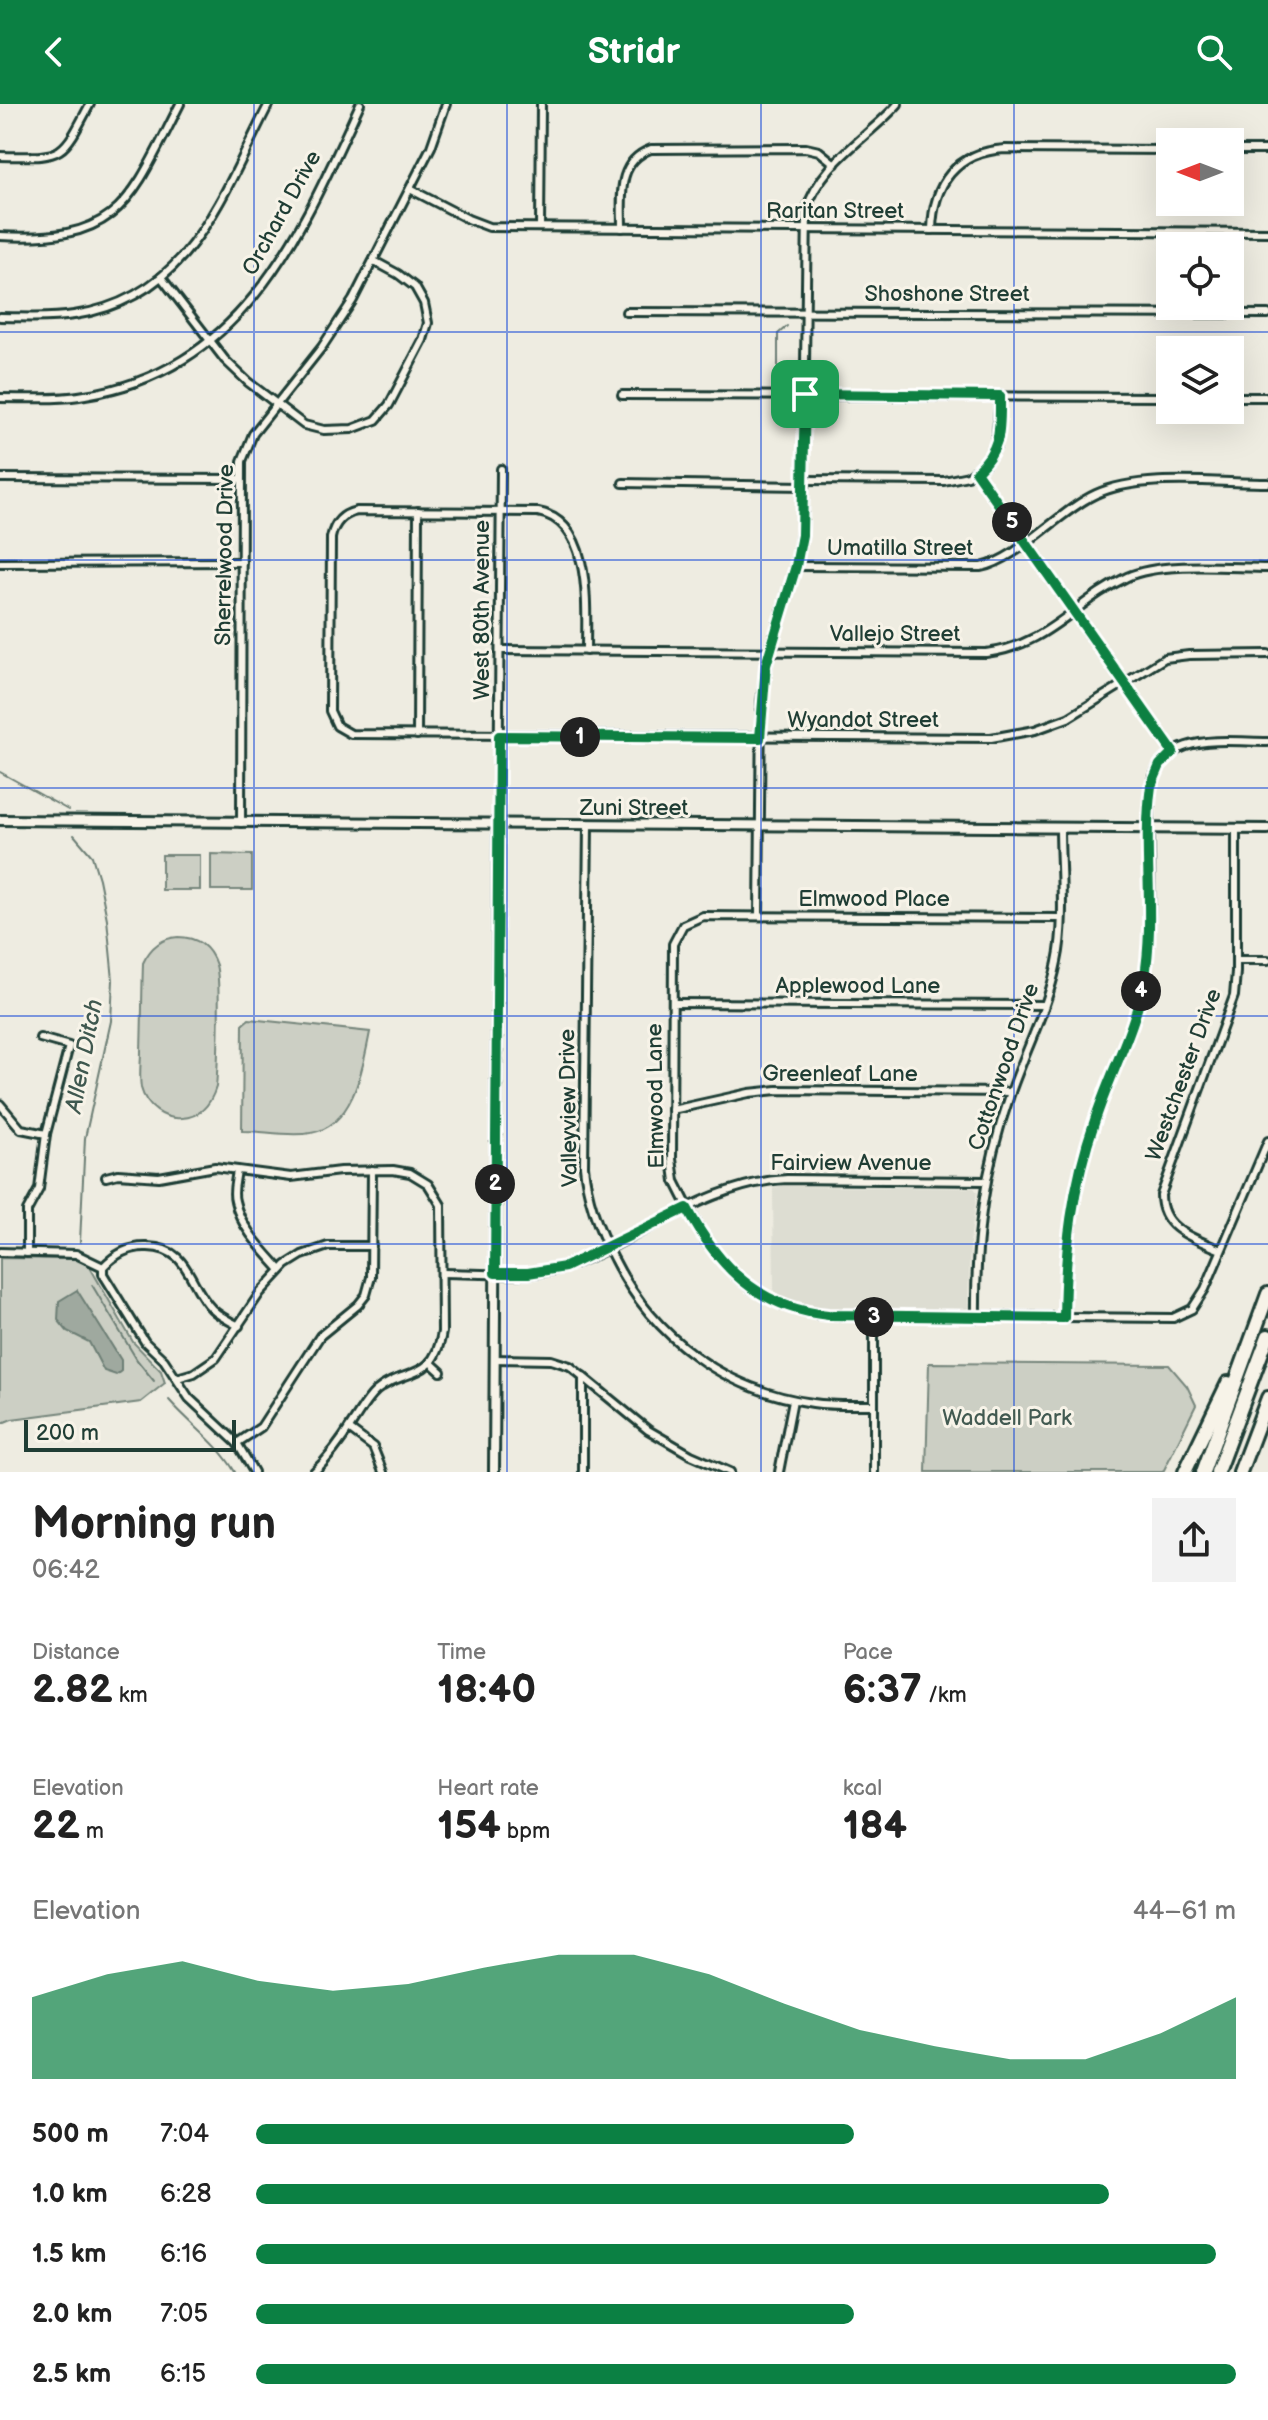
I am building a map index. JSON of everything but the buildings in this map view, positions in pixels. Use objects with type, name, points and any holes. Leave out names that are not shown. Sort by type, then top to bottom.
[{"type":"highway","points":[[1203,1472],[1268,1294]]},
{"type":"highway","points":[[1185,1472],[1263,1308]]},
{"type":"highway","points":[[1219,1472],[1268,1336]]},
{"type":"highway","points":[[1240,1472],[1268,1398]]},
{"type":"highway","points":[[1248,1472],[1268,1418]]},
{"type":"street","points":[[0,156],[47,156],[61,151],[71,141],[90,104]]},
{"type":"street","points":[[0,236],[70,234],[87,229],[108,216],[129,198],[140,182],[180,104]]},
{"type":"street","points":[[0,317],[76,315],[115,304],[161,277],[182,258],[208,226],[269,104]]},
{"type":"street","name":"Orchard Drive","points":[[0,398],[69,397],[113,389],[161,372],[211,341],[249,305],[276,269],[360,104]]},
{"type":"street","name":"Sherrelwood Drive","points":[[241,823],[242,461],[249,442],[336,326],[374,261],[435,138],[446,104]]},
{"type":"street","points":[[540,227],[541,104]]},
{"type":"street","points":[[759,916],[761,701],[769,652],[796,566],[802,535],[807,209],[813,192],[835,164],[898,104]]},
{"type":"street","points":[[622,228],[625,172],[638,155],[651,149],[806,148],[819,151],[835,164]]},
{"type":"street","points":[[932,230],[932,210],[942,185],[958,166],[979,153],[1005,149],[1156,150]]},
{"type":"street","points":[[1244,150],[1268,150]]},
{"type":"street","name":"Raritan Street","points":[[410,189],[481,225],[1268,232]]},
{"type":"street","points":[[161,277],[235,371],[304,425],[324,430],[360,428],[376,420],[389,405],[426,333],[427,313],[415,287],[374,261]]},
{"type":"street","name":"Shoshone Street","points":[[626,312],[1268,314]]},
{"type":"street","points":[[622,395],[1156,397]]},
{"type":"street","points":[[623,483],[960,479],[976,472],[996,446],[1000,396]]},
{"type":"street","points":[[1244,397],[1268,397]]},
{"type":"street","name":"West 80th Avenue","points":[[494,1472],[501,469]]},
{"type":"street","points":[[976,472],[1173,752]]},
{"type":"street","points":[[0,478],[240,479]]},
{"type":"street","name":"Umatilla Street","points":[[796,566],[981,567],[994,563],[1089,498],[1123,485],[1150,482],[1268,483]]},
{"type":"street","name":"Wyandot Street","points":[[418,511],[357,511],[339,520],[331,538],[329,705],[333,721],[342,730],[357,735],[964,739],[1014,735],[1068,718],[1159,661],[1176,656],[1268,654]]},
{"type":"street","points":[[417,735],[418,511],[546,513],[556,518],[567,529],[586,581],[586,651]]},
{"type":"street","points":[[0,563],[242,562]]},
{"type":"street","name":"Vallejo Street","points":[[500,650],[986,653],[1035,639],[1118,582],[1149,570],[1268,568]]},
{"type":"street","points":[[1064,1318],[1066,1248],[1076,1181],[1144,982],[1148,936],[1150,792],[1154,775],[1173,752],[1199,742],[1268,742]]},
{"type":"street","name":"Zuni Street","points":[[0,820],[1268,829]]},
{"type":"street","name":"Valleyview Drive","points":[[588,825],[584,1166],[593,1214],[608,1248],[646,1311],[690,1354],[743,1384],[793,1400],[827,1405],[874,1405]]},
{"type":"street","name":"Cottonwood Drive","points":[[976,1318],[977,1234],[986,1181],[1011,1092],[1057,963],[1060,828]]},
{"type":"street","name":"Westchester Drive","points":[[1221,1250],[1171,1226],[1163,1212],[1161,1195],[1231,1009],[1236,960],[1236,828]]},
{"type":"street","name":"Elmwood Place","points":[[688,921],[703,916],[1060,918]]},
{"type":"street","name":"Elmwood Lane","points":[[688,921],[677,932],[673,944],[673,1172],[687,1208],[718,1258],[736,1276],[767,1298],[793,1308],[820,1315],[874,1317],[1180,1316],[1199,1300],[1268,1141]]},
{"type":"street","points":[[1236,960],[1268,960]]},
{"type":"street","name":"Applewood Lane","points":[[673,1003],[1043,1005]]},
{"type":"street","points":[[27,1253],[27,1211],[39,1189],[46,1134],[69,1046],[40,1038]]},
{"type":"street","name":"Greenleaf Lane","points":[[672,1110],[777,1090],[1011,1092]]},
{"type":"street","points":[[0,1104],[21,1129],[46,1134]]},
{"type":"street","points":[[106,1177],[127,1174],[159,1177],[215,1167],[291,1177],[340,1171],[405,1171],[433,1190],[441,1205],[442,1332],[438,1348],[430,1362],[416,1374],[377,1391],[331,1455],[314,1472]]},
{"type":"street","points":[[237,1170],[235,1204],[253,1237],[280,1269]]},
{"type":"street","points":[[237,1443],[266,1421],[325,1330],[362,1300],[370,1283],[372,1170]]},
{"type":"street","name":"Fairview Avenue","points":[[442,1273],[528,1273],[555,1269],[608,1248],[687,1208],[743,1185],[774,1179],[986,1181]]},
{"type":"street","points":[[177,1378],[194,1373],[212,1362],[280,1269],[315,1250],[342,1245],[372,1246]]},
{"type":"street","points":[[239,1326],[210,1306],[182,1261],[170,1251],[144,1246],[128,1249],[103,1267],[103,1274],[143,1340],[164,1360],[189,1398],[237,1443],[254,1472]]},
{"type":"street","points":[[0,1252],[76,1254],[103,1267]]},
{"type":"street","points":[[874,1317],[874,1472]]},
{"type":"street","points":[[494,1359],[555,1361],[583,1376],[648,1430],[691,1455],[730,1472]]},
{"type":"street","points":[[430,1362],[441,1372]]},
{"type":"street","points":[[583,1376],[583,1472]]},
{"type":"street","points":[[779,1472],[793,1400]]},
{"type":"street","points":[[349,1429],[373,1447],[383,1472]]},
{"type":"shaded area","points":[[773,1188],[974,1188],[977,1192],[970,1242],[968,1308],[966,1311],[833,1310],[797,1303],[774,1293]]},
{"type":"shaded area","points":[[77,1290],[121,1360],[121,1371],[116,1375],[104,1371],[89,1342],[67,1331],[58,1320],[59,1301]]},
{"type":"green space","points":[[211,854],[252,855],[252,890],[211,890]]},
{"type":"green space","points":[[162,855],[200,855],[200,890],[162,890]]},
{"type":"green space","points":[[178,937],[197,941],[206,948],[216,965],[219,1024],[214,1093],[200,1112],[175,1118],[162,1114],[147,1101],[141,1088],[140,1074],[143,963],[157,945],[166,939]]},
{"type":"green space","points":[[249,1019],[370,1032],[354,1093],[347,1107],[326,1128],[303,1134],[242,1131],[243,1024]]},
{"type":"green space","points":[[0,1258],[79,1259],[87,1262],[133,1342],[161,1371],[165,1383],[141,1402],[12,1419],[0,1424]]},
{"type":"green space","name":"Waddell Park","points":[[929,1363],[1169,1365],[1187,1386],[1196,1405],[1163,1472],[926,1472]]},
{"type":"waterway","points":[[776,379],[778,334],[787,326]]},
{"type":"waterway","name":"Allen Ditch","points":[[0,772],[68,810]]},
{"type":"waterway","name":"Allen Ditch","points":[[74,835],[92,856],[99,879],[107,919],[113,980],[111,1021],[85,1138],[80,1242]]},
{"type":"waterway","name":"Allen Ditch","points":[[92,1285],[137,1360],[154,1381]]},
{"type":"waterway","name":"Allen Ditch","points":[[169,1400],[212,1443],[235,1472]]},
{"type":"route","points":[[805,394],[1000,396],[996,446],[993,454],[976,472],[1173,752],[1160,765],[1151,786],[1148,949],[1144,982],[1076,1181],[1066,1248],[1064,1318],[874,1317],[803,1311],[767,1298],[736,1276],[706,1242],[687,1208],[565,1267],[528,1273],[495,1273],[499,736],[760,738],[766,665],[796,566],[802,535],[805,394]]}]
